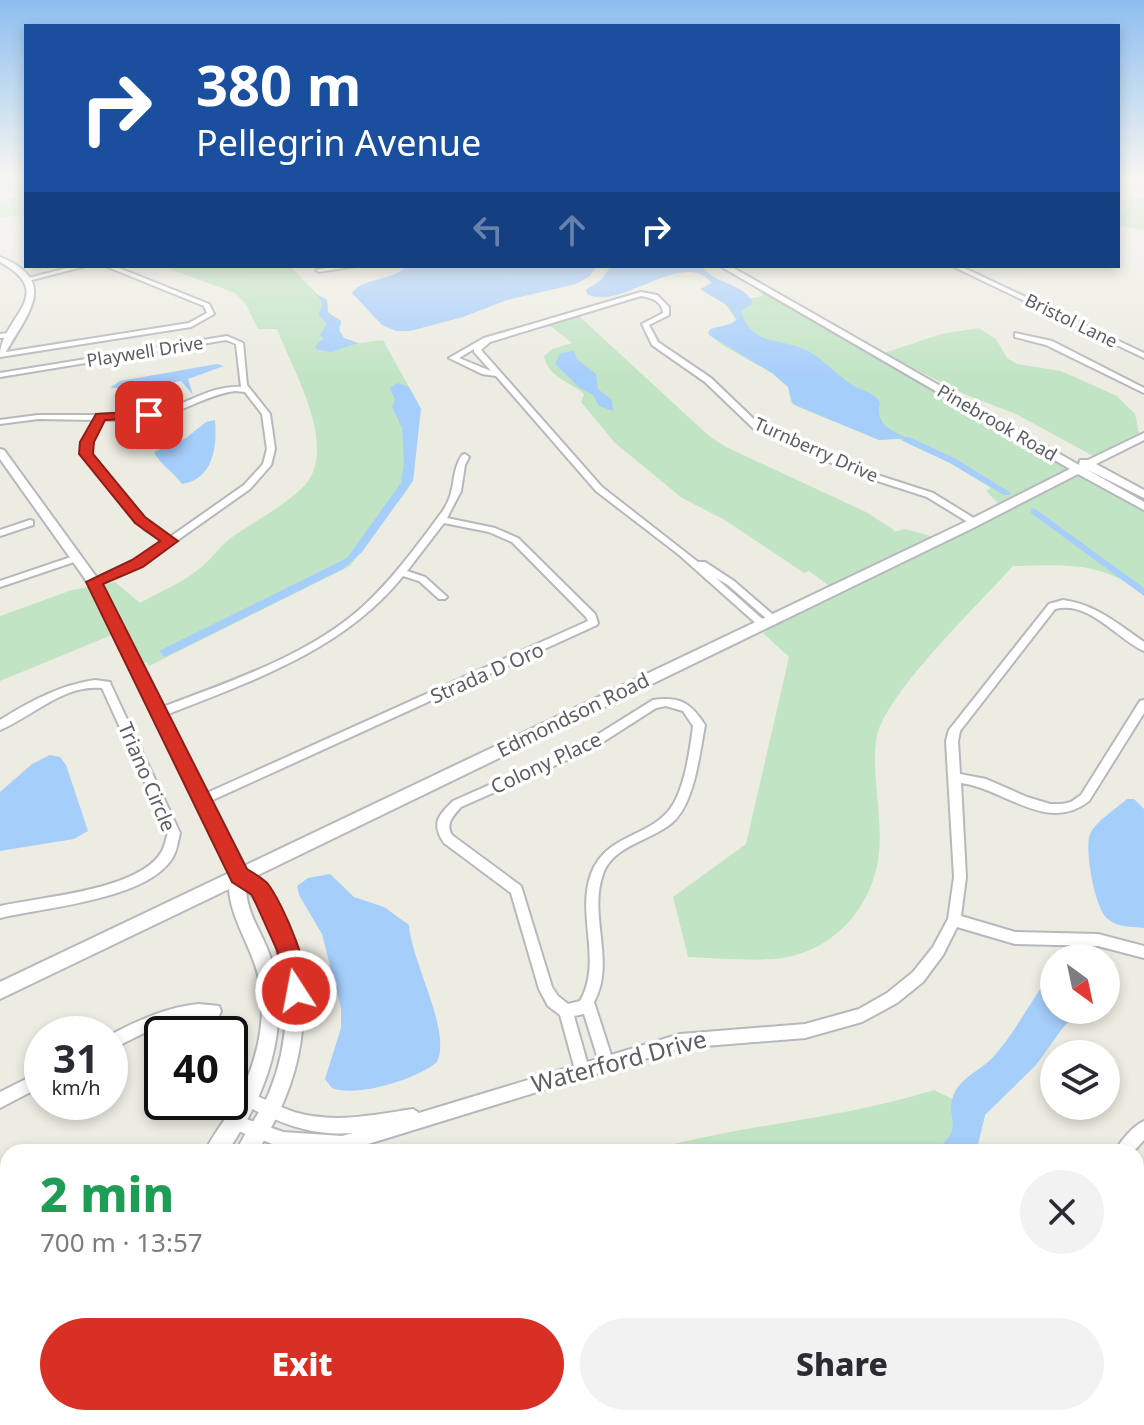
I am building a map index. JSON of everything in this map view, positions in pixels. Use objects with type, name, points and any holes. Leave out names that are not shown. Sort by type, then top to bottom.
[{"type":"street","points":[[0,259],[21,266],[32,290],[30,304],[2,344]]},
{"type":"street","points":[[28,279],[75,268]]},
{"type":"street","points":[[2,344],[56,345],[191,325],[211,314],[207,305],[113,268]]},
{"type":"street","points":[[319,270],[336,268]]},
{"type":"street","name":"Pinebrook Road","points":[[728,268],[1084,467],[1144,495]]},
{"type":"street","name":"Bristol Lane","points":[[959,268],[1144,356]]},
{"type":"street","name":"Turnberry Drive","points":[[481,343],[643,296],[666,307],[667,314],[645,324],[650,337],[708,380],[752,424],[862,473],[915,488],[971,524]]},
{"type":"street","points":[[1018,335],[1049,343],[1144,391]]},
{"type":"street","name":"Playwell Drive","points":[[0,375],[230,338],[239,343],[240,373],[247,390]]},
{"type":"street","points":[[481,343],[453,358],[496,374]]},
{"type":"street","points":[[481,343],[477,352],[599,489],[768,622]]},
{"type":"street","points":[[0,422],[27,417],[148,418],[222,391],[247,390],[260,403],[266,414],[271,449],[267,465],[247,487],[138,563],[94,582]]},
{"type":"street","points":[[101,416],[87,442],[88,458],[147,527],[170,541]]},
{"type":"street","name":"Edmondson Road","points":[[0,991],[971,524],[1144,436]]},
{"type":"street","points":[[159,713],[280,664],[322,643],[370,609],[402,573],[457,492],[460,464],[465,457]]},
{"type":"street","points":[[2,461],[94,582],[239,876],[260,888],[289,953],[296,991],[296,1030],[288,1064],[271,1110],[251,1144]]},
{"type":"street","name":"Pinebrook Road","points":[[1084,467],[1144,507]]},
{"type":"street","name":"Strada D Oro","points":[[202,800],[596,624],[515,540],[492,530],[440,519]]},
{"type":"street","points":[[0,533],[30,523]]},
{"type":"street","points":[[0,584],[77,558]]},
{"type":"street","points":[[402,573],[422,579],[442,597]]},
{"type":"street","name":"Waterford Drive","points":[[235,1123],[292,1142],[342,1144],[680,1041],[805,1031],[862,1015],[892,998],[918,977],[938,951],[954,920],[960,877],[952,741],[955,730],[1054,604],[1067,602],[1080,605],[1144,647]]},
{"type":"street","name":"Triano Circle","points":[[0,726],[29,708],[82,685],[106,685],[174,833],[165,858],[152,870],[127,883],[83,898],[31,903],[0,912]]},
{"type":"street","name":"Colony Place","points":[[582,1069],[566,1011],[556,1004],[546,989],[516,890],[448,839],[443,831],[444,818],[457,804],[588,746],[653,704],[676,703],[693,713],[699,725],[680,801],[667,819],[615,848],[597,872],[594,890],[595,964],[588,1004],[606,1062]]},
{"type":"street","points":[[955,778],[981,782],[1047,808],[1071,808],[1085,798],[1144,704]]},
{"type":"street","points":[[239,876],[235,897],[264,962],[270,997],[269,1030],[261,1064],[248,1096]]},
{"type":"street","points":[[954,920],[1015,938],[1098,940],[1144,952]]},
{"type":"street","points":[[264,962],[289,953]]},
{"type":"street","points":[[566,1011],[576,1011],[588,1004]]},
{"type":"street","points":[[128,1034],[171,1014],[214,1011]]},
{"type":"street","points":[[0,1100],[24,1087]]},
{"type":"street","name":"Waterford Drive","points":[[248,1099],[303,1122],[339,1126],[434,1114]]},
{"type":"street","points":[[221,1144],[236,1120]]},
{"type":"street","points":[[1130,1144],[1144,1129]]},
{"type":"green space","points":[[167,268],[292,268],[327,300],[328,312],[341,321],[339,330],[344,338],[359,343],[383,340],[421,409],[416,432],[414,475],[409,487],[350,566],[149,666],[146,662],[141,664],[124,630],[0,681],[0,616],[72,590],[115,582],[140,603],[199,569],[230,539],[280,506],[305,485],[314,469],[317,450],[309,407],[277,329],[258,329],[245,303],[235,293]]},
{"type":"green space","points":[[759,291],[1070,470],[1000,505],[986,491],[991,488],[952,464],[899,439],[879,440],[796,406],[791,402],[788,387],[772,373],[722,345],[707,332],[737,321],[725,304],[763,296]]},
{"type":"green space","points":[[579,316],[709,436],[726,447],[866,512],[893,532],[905,529],[934,537],[785,609],[828,585],[809,571],[804,573],[725,520],[682,498],[615,443],[581,402],[584,394],[550,369],[544,356],[552,349],[572,343],[549,325]]},
{"type":"green space","points":[[979,328],[996,339],[1007,358],[1017,364],[1061,371],[1117,396],[1135,414],[1139,433],[1093,456],[1016,414],[964,394],[884,353],[941,334]]},
{"type":"green space","points":[[1078,475],[1144,511],[1144,593],[1096,570],[1066,566],[1013,566],[915,673],[884,718],[875,748],[879,852],[868,892],[846,925],[831,938],[794,956],[762,960],[688,957],[673,897],[746,844],[789,657],[763,633],[767,631],[765,628]]},
{"type":"green space","points":[[934,1090],[985,1115],[978,1144],[676,1144],[716,1135],[898,1100]]},
{"type":"water","points":[[405,268],[596,268],[590,276],[576,284],[507,300],[463,317],[410,331],[396,331],[382,325],[352,293],[364,284]]},
{"type":"water","points":[[610,268],[704,268],[740,289],[752,300],[752,304],[741,311],[759,336],[808,351],[848,382],[874,396],[880,402],[882,421],[907,438],[879,440],[793,404],[788,387],[772,373],[709,335],[710,329],[731,324],[737,319],[728,306],[700,289],[712,283],[700,274],[685,272],[669,275],[617,295],[601,297],[587,294],[586,290],[601,280]]},
{"type":"water","points":[[316,294],[327,300],[328,313],[341,321],[339,330],[344,338],[358,343],[331,352],[316,349],[315,346],[324,338],[320,335],[327,324],[318,314],[323,304]]},
{"type":"water","points":[[574,351],[577,359],[596,374],[598,389],[612,400],[613,411],[599,406],[593,395],[580,388],[555,364],[560,353]]},
{"type":"water","points":[[217,364],[224,366],[188,379],[193,395],[181,381],[154,387],[110,388],[120,381]]},
{"type":"water","points":[[397,383],[409,387],[421,409],[413,481],[362,552],[343,569],[165,657],[159,651],[347,558],[401,483],[404,461],[402,428],[392,407],[395,400],[390,388]]},
{"type":"water","points":[[215,420],[214,450],[207,468],[201,476],[182,484],[154,452],[186,438],[206,422]]},
{"type":"water","points":[[50,755],[60,757],[66,765],[88,831],[74,839],[0,851],[0,792],[32,764]]},
{"type":"water","points":[[1127,799],[1134,799],[1144,809],[1144,928],[1121,925],[1108,919],[1095,892],[1090,865],[1090,834],[1101,820]]},
{"type":"water","points":[[330,874],[354,897],[384,907],[409,925],[439,1033],[437,1062],[416,1075],[371,1089],[332,1088],[325,1079],[341,1028],[341,1008],[322,934],[297,886],[308,878]]},
{"type":"water","points":[[1040,990],[1040,1024],[1066,1024],[1054,1040],[1040,1040],[1040,1059],[985,1115],[978,1144],[943,1144],[952,1129],[951,1102],[954,1094],[967,1078],[989,1061]]},
{"type":"waterway","points":[[906,439],[953,461],[1007,493]]},
{"type":"waterway","points":[[1034,511],[1144,593]]},
{"type":"route","points":[[149,415],[101,416],[87,442],[86,454],[140,520],[170,541],[138,563],[94,582],[239,876],[260,888],[288,950],[295,973],[296,991]]}]
